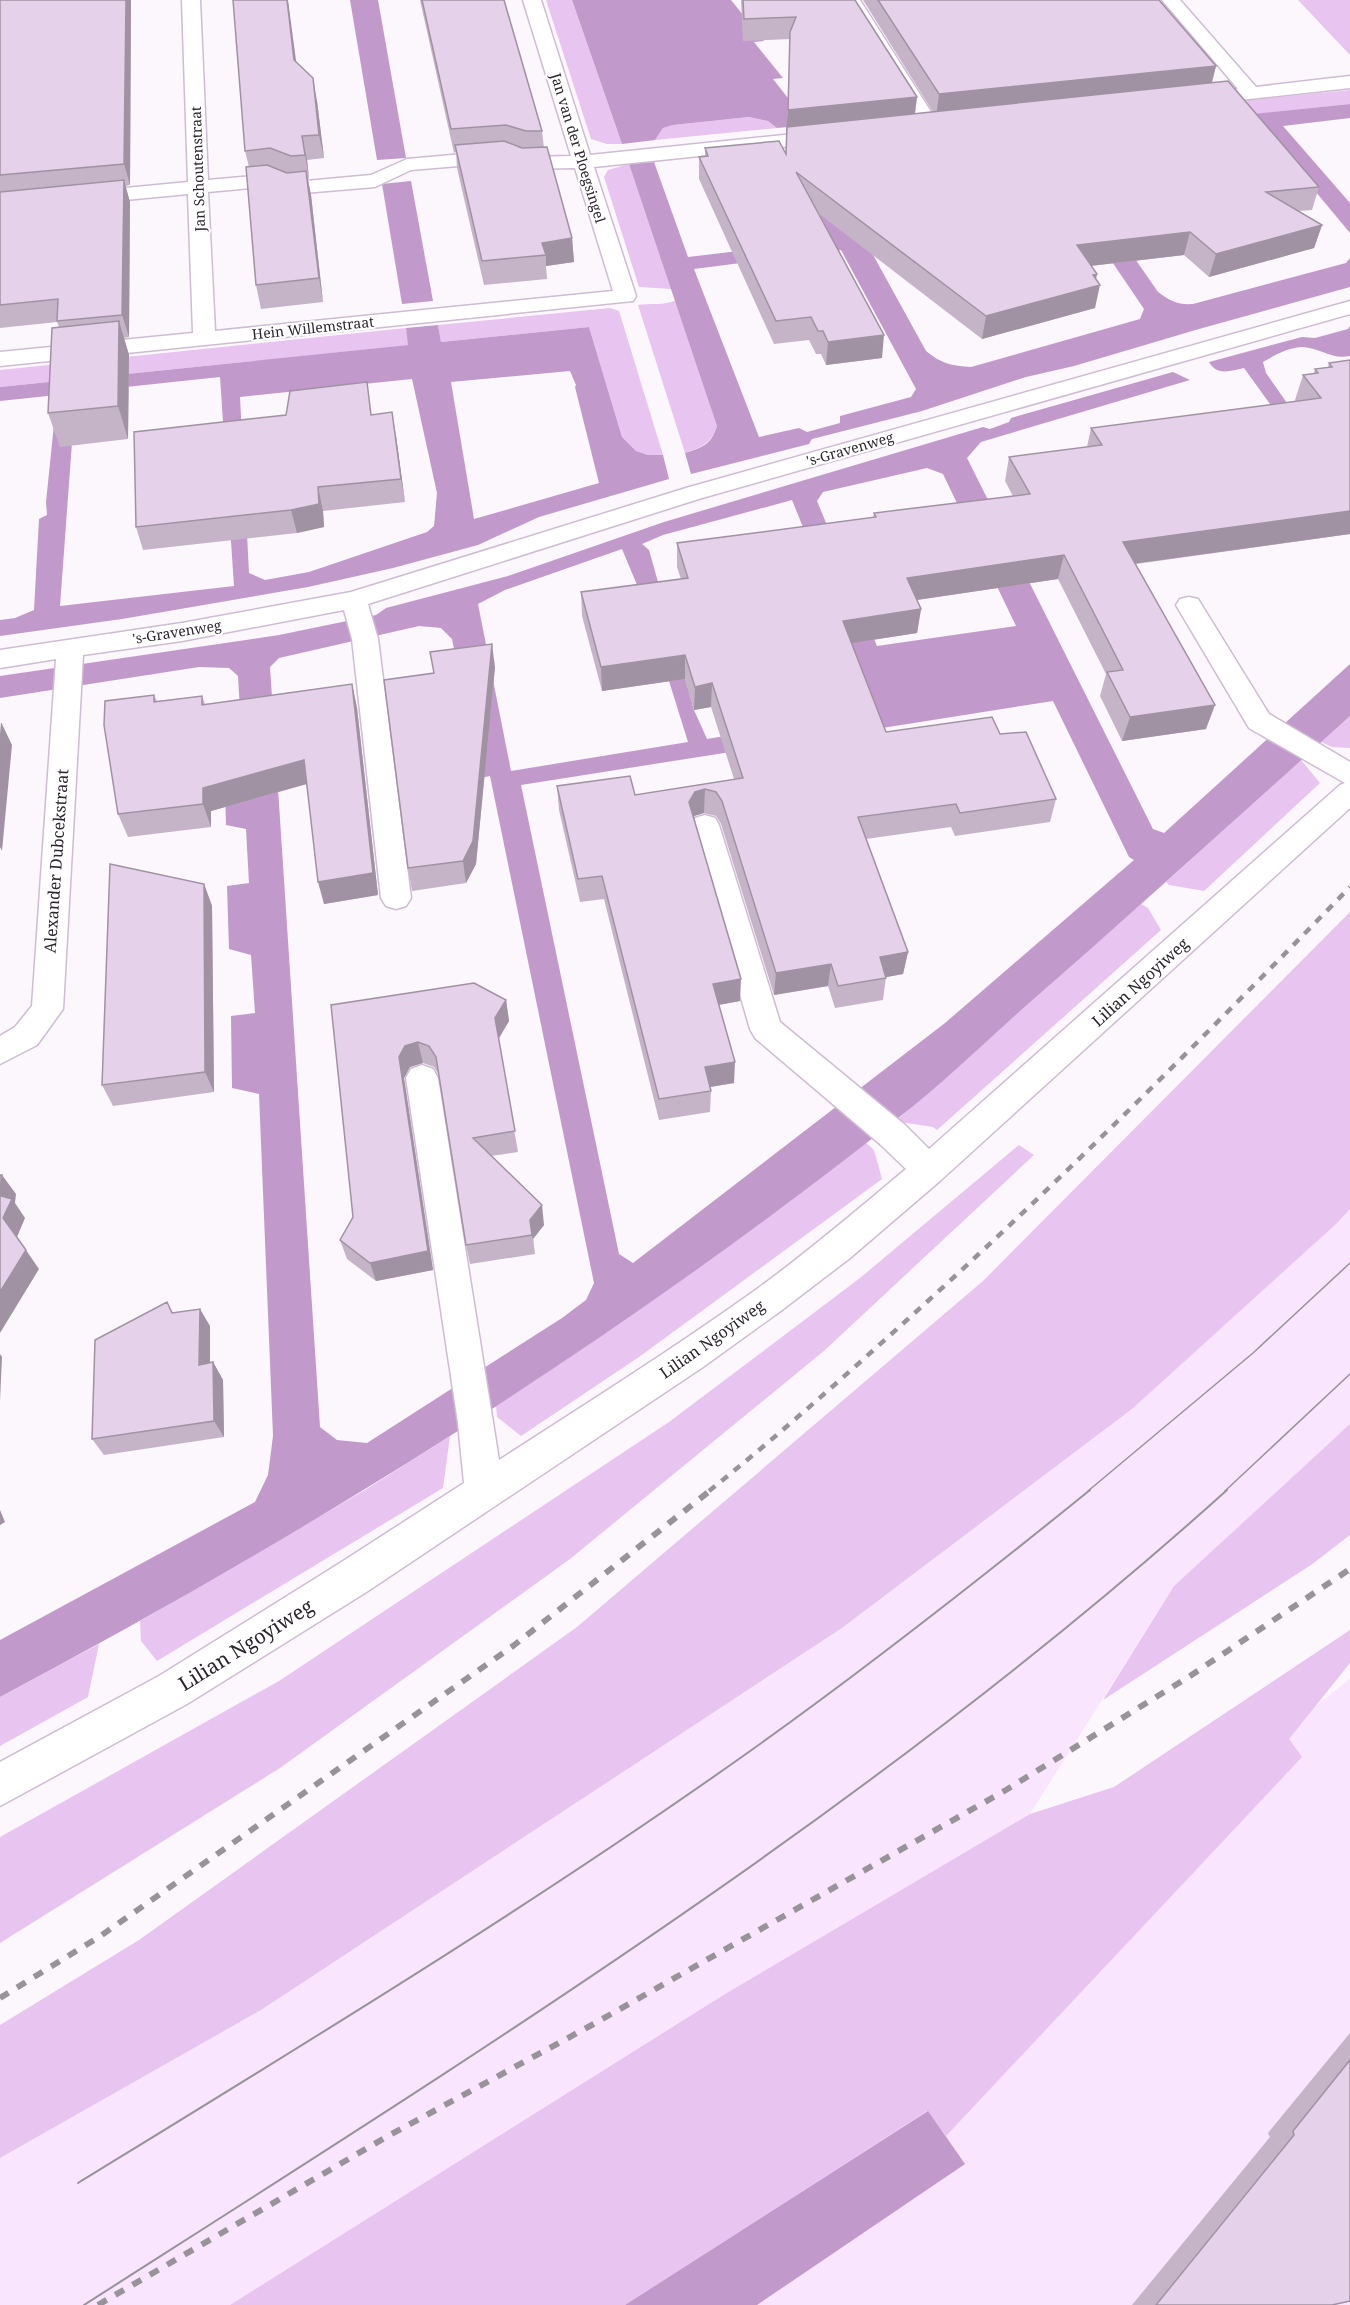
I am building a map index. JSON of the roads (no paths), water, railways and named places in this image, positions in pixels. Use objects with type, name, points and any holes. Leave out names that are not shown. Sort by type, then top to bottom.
[{"type":"street","name":"Jan Schoutenstraat","points":[[191,0],[204,339]]},
{"type":"street","name":"Jan van der Ploegsingel","points":[[532,0],[625,296]]},
{"type":"street","points":[[852,0],[930,126]]},
{"type":"street","points":[[1171,0],[1251,93]]},
{"type":"street","points":[[1174,101],[1350,82]]},
{"type":"street","points":[[907,128],[952,124]]},
{"type":"street","points":[[0,206],[275,180],[292,188],[375,181],[407,165],[508,156],[524,163],[582,162],[849,134]]},
{"type":"street","name":"Hein Willemstraat","points":[[0,359],[625,296]]},
{"type":"street","name":"'s-Gravenweg","points":[[0,659],[70,654],[258,619],[360,619],[694,493],[1350,307]]},
{"type":"street","points":[[1189,604],[1259,721],[1339,768]]},
{"type":"street","points":[[360,619],[396,898]]},
{"type":"street","name":"Alexander Dubcekstraat","points":[[0,1052],[26,1036],[47,1009],[70,654]]},
{"type":"street","name":"Lilian Ngoyiweg","points":[[0,1785],[173,1690],[484,1492],[690,1356],[770,1299],[838,1247],[929,1170],[1350,792]]},
{"type":"street","points":[[705,825],[766,1029],[893,1135],[929,1170]]},
{"type":"street","points":[[422,1078],[476,1423],[484,1492]]},
{"type":"tram line","points":[[1088,1491],[1253,1353],[1350,1263]]},
{"type":"tram line","points":[[1225,1491],[1350,1374]]},
{"type":"tram line","points":[[78,2183],[419,1972],[588,1863],[796,1718],[1090,1490]]},
{"type":"tram line","points":[[84,2305],[380,2116],[673,1921],[816,1819],[957,1714],[1094,1605],[1227,1490]]},
{"type":"railway","points":[[709,1491],[828,1390],[1014,1221],[1184,1056],[1350,887]]},
{"type":"railway","points":[[0,1998],[99,1937],[513,1646],[711,1490]]},
{"type":"railway","points":[[98,2305],[388,2136],[590,2026],[1006,1790],[1190,1676],[1350,1569]]}]
